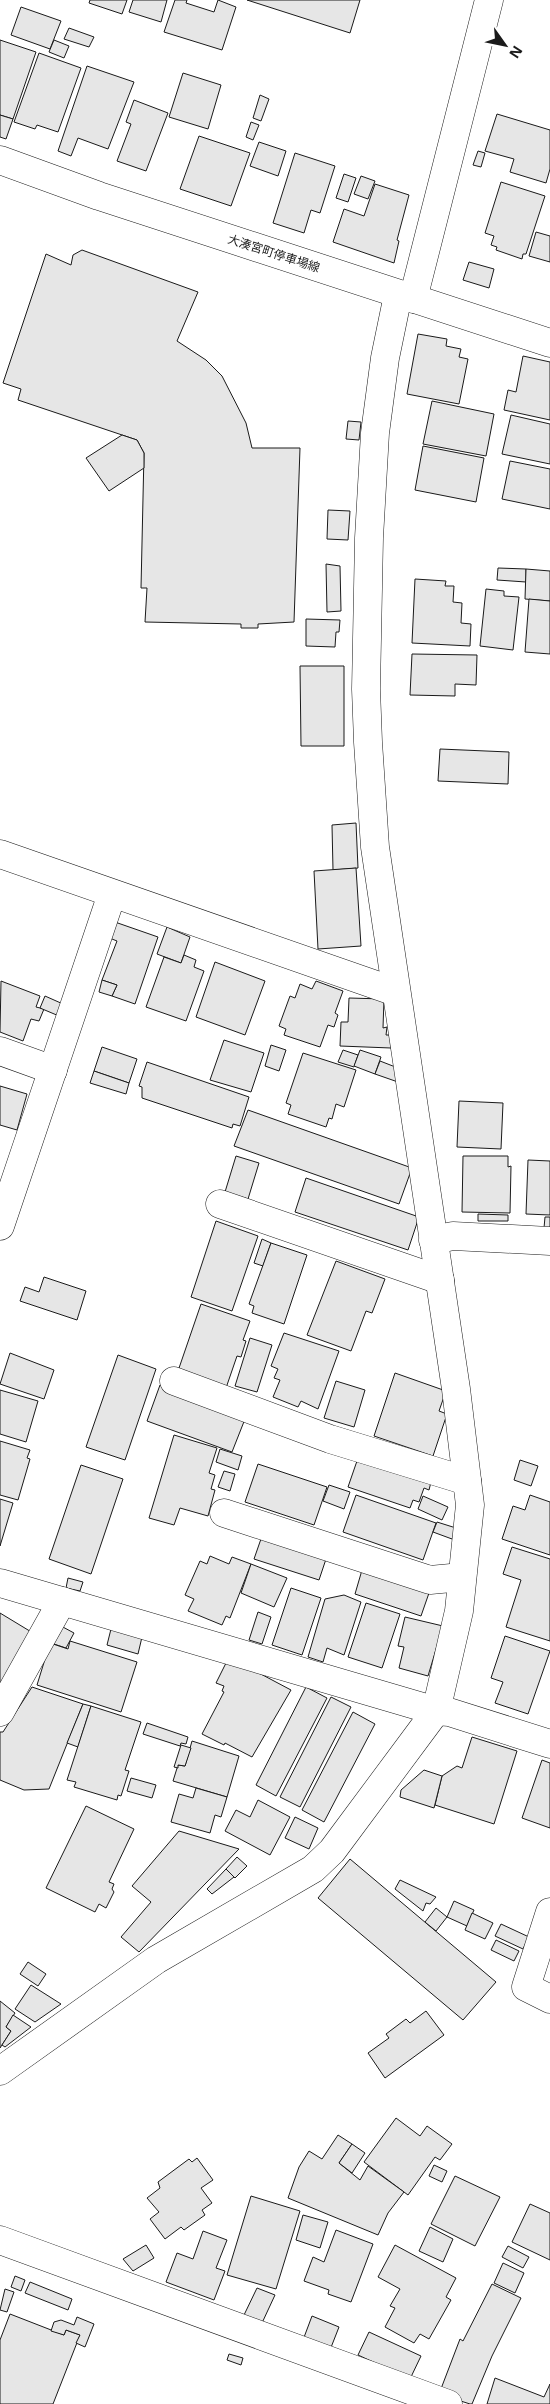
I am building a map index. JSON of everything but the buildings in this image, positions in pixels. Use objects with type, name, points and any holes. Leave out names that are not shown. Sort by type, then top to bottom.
[{"type":"street","points":[[0,2071],[156,1960],[313,1869],[332,1851],[436,1711],[459,1610],[470,1505],[440,1280],[375,847],[366,689],[369,538],[375,433],[385,358],[406,297],[489,0]]},
{"type":"street","name":"大湊宮町停車場線","points":[[0,160],[99,196],[406,297],[550,342]]},
{"type":"street","points":[[0,854],[396,992]]},
{"type":"street","points":[[0,1226],[112,894]]},
{"type":"street","points":[[0,1051],[53,1070]]},
{"type":"street","points":[[220,1204],[440,1280]]},
{"type":"street","points":[[433,1240],[453,1236],[550,1241]]},
{"type":"street","points":[[174,1381],[330,1439],[467,1480]]},
{"type":"street","points":[[224,1513],[430,1580],[462,1577]]},
{"type":"street","points":[[0,1583],[436,1711],[448,1712],[550,1744]]},
{"type":"street","points":[[0,1712],[62,1601]]},
{"type":"street","points":[[550,1912],[526,1987],[550,1999]]},
{"type":"street","points":[[0,2240],[430,2401]]}]
